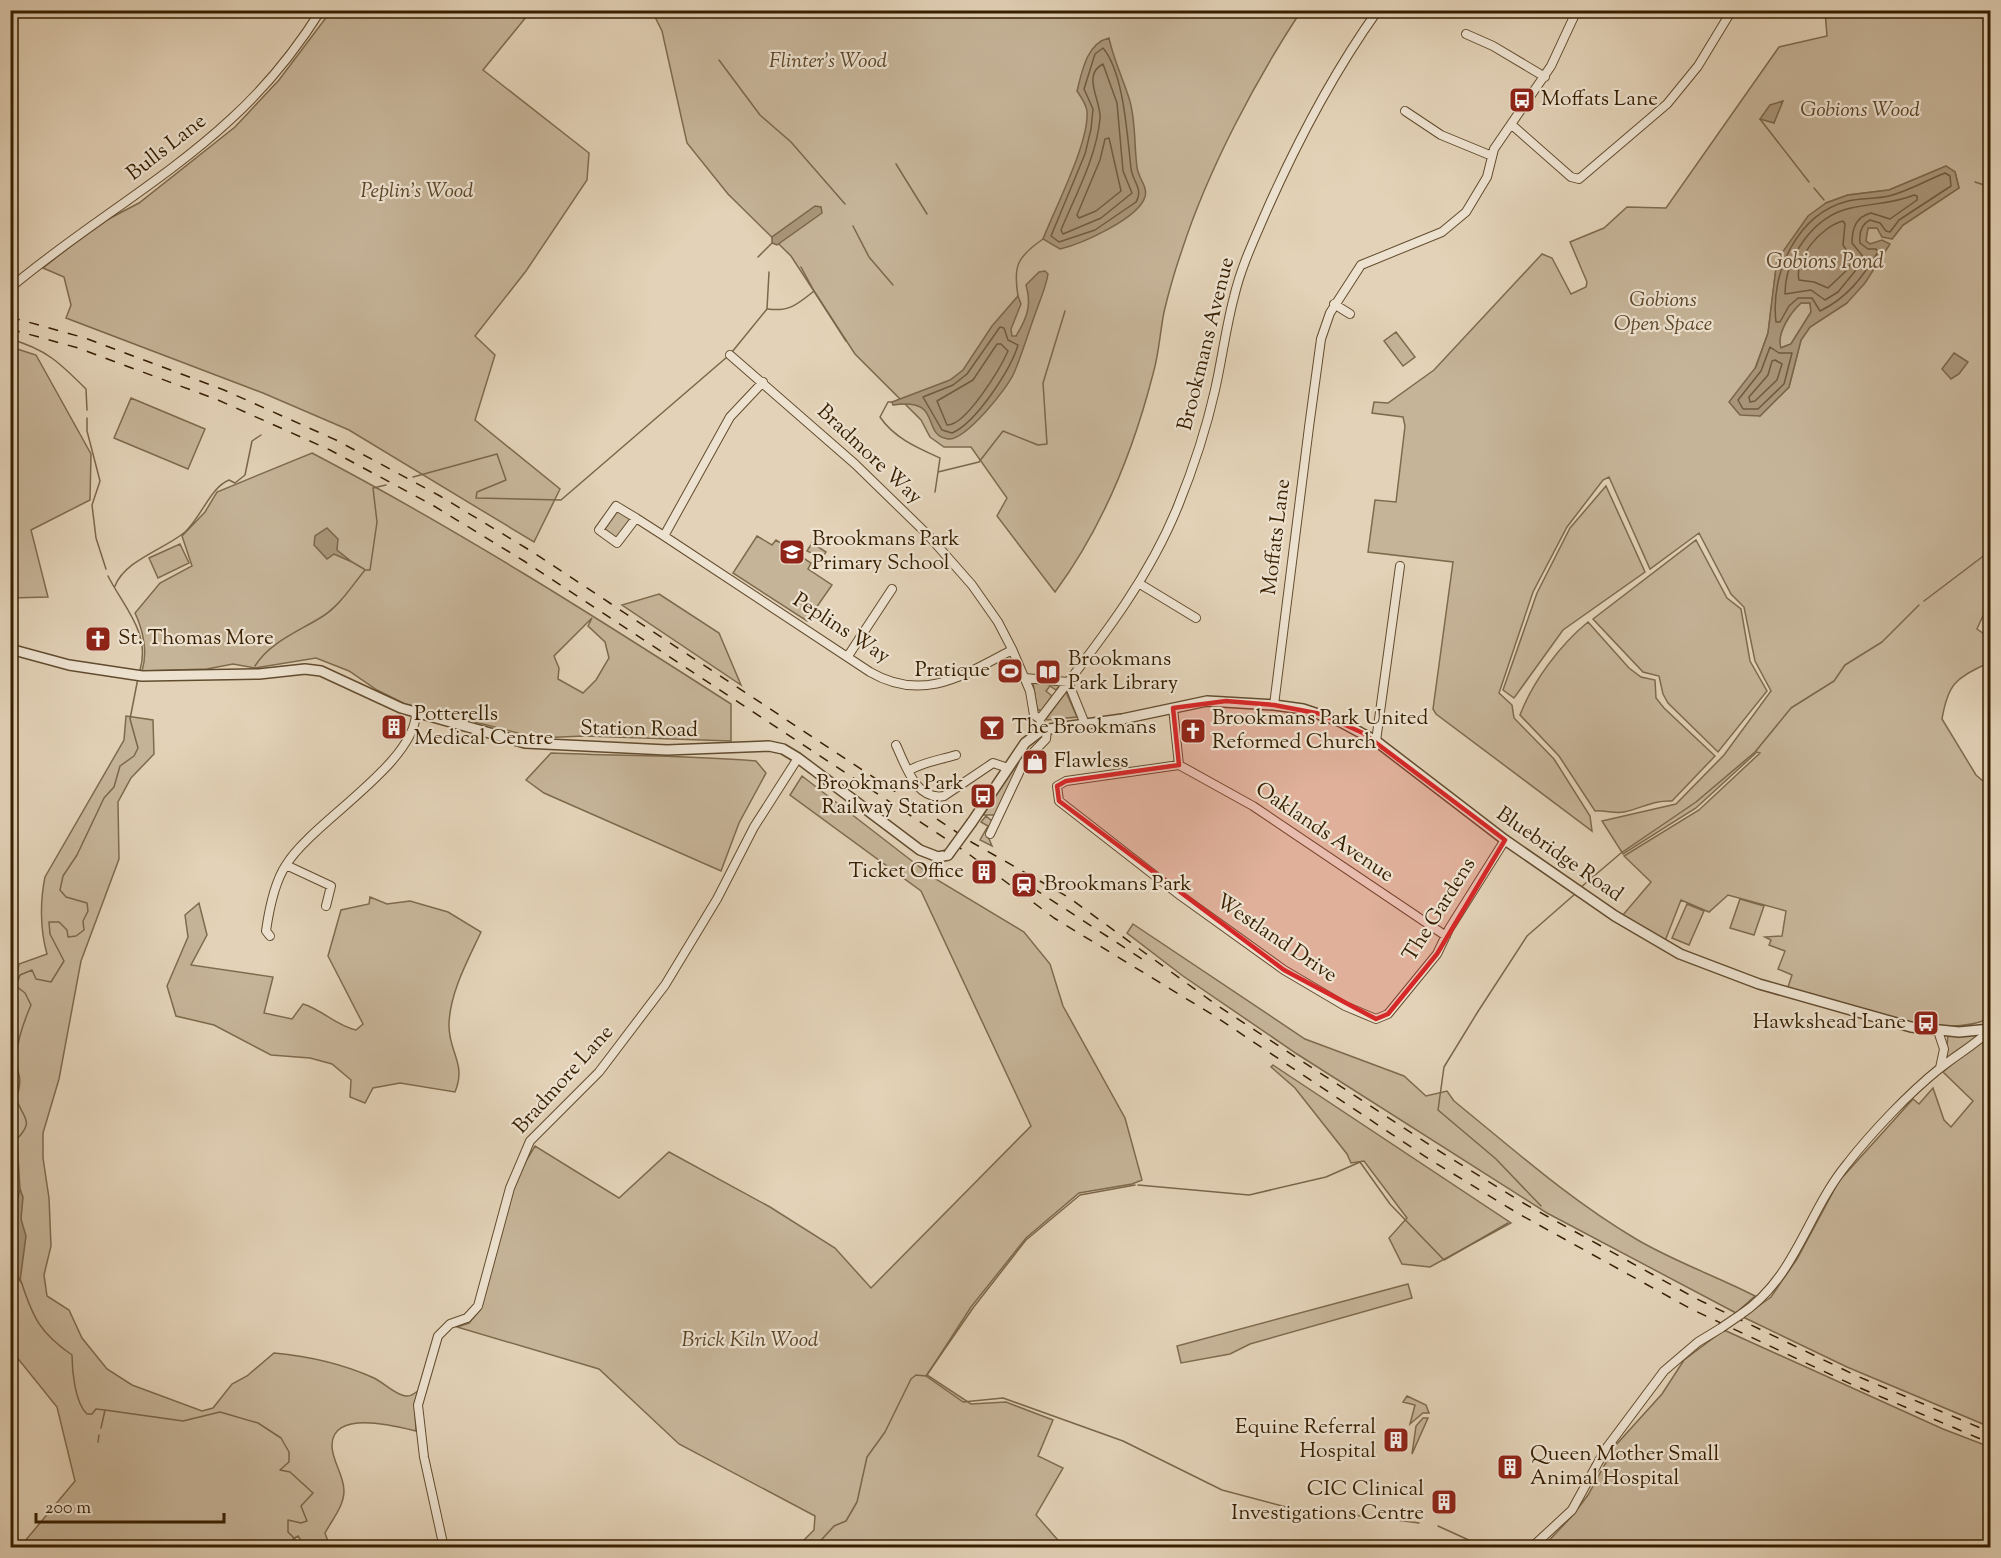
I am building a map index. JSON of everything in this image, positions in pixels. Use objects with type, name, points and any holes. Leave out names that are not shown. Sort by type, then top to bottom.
[{"type":"street","name":"Bulls Lane","points":[[10,288],[68,242],[182,160],[232,119],[289,57],[321,10]]},
{"type":"street","name":"Brookmans Avenue","points":[[1040,720],[1140,584],[1177,507],[1200,445],[1215,390],[1234,297],[1246,259],[1275,191],[1320,101],[1377,10]]},
{"type":"street","name":"Moffats Lane","points":[[1274,705],[1321,339],[1334,304],[1353,274],[1368,261],[1434,236],[1455,224],[1480,191],[1487,177],[1492,156],[1563,45],[1576,10]]},
{"type":"street","points":[[1512,125],[1571,177],[1579,179],[1667,104],[1698,66],[1732,10]]},
{"type":"street","points":[[1466,34],[1493,46],[1545,76]]},
{"type":"street","points":[[1405,111],[1441,135],[1492,156]]},
{"type":"street","points":[[1334,304],[1350,314]]},
{"type":"street","name":"Bradmore Way","points":[[730,355],[855,464],[928,535],[986,603],[1025,678],[1034,715],[1040,720],[1044,730]]},
{"type":"street","points":[[664,536],[730,417],[762,382]]},
{"type":"street","name":"Peplins Way","points":[[636,518],[617,543],[598,530],[616,506],[636,518],[664,536],[848,657],[888,681],[924,686],[948,682],[1012,650]]},
{"type":"street","points":[[1376,741],[1400,566]]},
{"type":"street","points":[[1140,584],[1196,618]]},
{"type":"street","points":[[848,657],[892,589]]},
{"type":"street","name":"Station Road","points":[[10,649],[69,665],[139,676],[259,674],[305,669],[321,671],[416,713],[525,743],[667,750],[769,746],[783,749],[920,850],[938,857],[948,855],[1008,768],[1020,759],[1028,739],[1044,730]]},
{"type":"street","points":[[1025,678],[1068,682],[1086,724]]},
{"type":"street","name":"Bluebridge Road","points":[[1044,730],[1122,720],[1173,708],[1226,701],[1274,705],[1322,714],[1351,726],[1376,741],[1505,840],[1650,938],[1725,973],[1911,1027],[1959,1032],[1990,1030]]},
{"type":"street","points":[[1173,708],[1179,765]]},
{"type":"street","points":[[270,936],[266,931],[273,892],[286,865],[367,786],[406,742],[416,724],[416,713]]},
{"type":"street","points":[[896,745],[908,771],[923,793],[935,798],[944,796],[993,763],[1008,768]]},
{"type":"street","points":[[908,771],[922,763],[943,761],[956,755]]},
{"type":"street","name":"Bradmore Lane","points":[[444,1548],[424,1457],[418,1405],[438,1336],[450,1324],[474,1313],[478,1305],[510,1188],[530,1141],[599,1072],[665,985],[717,899],[754,827],[798,758]]},
{"type":"street","points":[[990,834],[1020,759]]},
{"type":"street","name":"Westland Drive","points":[[1179,765],[1066,781],[1057,786],[1059,801],[1181,896],[1307,985],[1376,1018]]},
{"type":"street","name":"Oaklands Avenue","points":[[1179,765],[1253,806],[1446,936]]},
{"type":"street","name":"The Gardens","points":[[1376,1018],[1388,1014],[1437,954],[1505,840]]},
{"type":"street","points":[[286,865],[331,886],[326,906]]},
{"type":"street","points":[[1531,1548],[1572,1510],[1605,1450],[1664,1371],[1698,1342],[1759,1302],[1775,1284],[1830,1187],[1848,1162],[1918,1087],[1990,1030]]},
{"type":"street","points":[[1938,1031],[1944,1049],[1939,1069]]},
{"type":"highlighted area","points":[[1226,701],[1274,705],[1321,714],[1363,733],[1505,840],[1437,954],[1388,1014],[1376,1019],[1284,970],[1059,801],[1057,786],[1066,781],[1179,765],[1173,708]]},
{"type":"green space","name":"Peplin's Wood","points":[[331,11],[531,11],[483,70],[589,153],[587,180],[526,271],[475,336],[495,355],[475,420],[560,489],[534,542],[349,430],[263,393],[66,318],[71,305],[64,277],[43,268],[97,225],[139,203],[235,127],[279,80]]},
{"type":"green space","name":"Flinter's Wood","points":[[652,11],[1301,11],[1250,96],[1205,189],[1172,281],[1155,366],[1126,460],[1102,515],[1055,592],[997,516],[1007,498],[971,447],[944,447],[930,437],[921,420],[855,354],[791,256],[728,194],[687,143],[662,31]]},
{"type":"green space","points":[[1825,11],[1990,11],[1990,606],[1986,609],[1977,629],[1990,638],[1986,664],[1960,679],[1950,690],[1942,719],[1976,775],[1990,787],[1990,1018],[1969,1025],[1918,1024],[1890,1019],[1787,990],[1792,975],[1778,969],[1785,951],[1769,945],[1771,940],[1765,937],[1782,936],[1786,911],[1728,895],[1709,912],[1681,900],[1665,941],[1622,916],[1651,882],[1624,856],[1699,810],[1760,753],[1757,752],[1696,808],[1623,854],[1602,821],[1676,804],[1724,755],[1771,691],[1755,661],[1744,607],[1731,594],[1699,533],[1650,569],[1609,477],[1603,480],[1567,527],[1533,592],[1499,693],[1512,705],[1514,718],[1554,759],[1590,816],[1592,831],[1436,714],[1433,709],[1453,562],[1368,552],[1375,500],[1396,502],[1405,426],[1403,417],[1372,413],[1374,402],[1388,403],[1434,370],[1542,254],[1552,258],[1571,294],[1586,287],[1587,282],[1570,242],[1604,228],[1627,207],[1666,208],[1779,47],[1827,36]],"holes":[[[1946,166],[1955,172],[1959,188],[1903,225],[1892,239],[1877,228],[1868,228],[1865,240],[1870,244],[1847,303],[1810,327],[1801,340],[1789,387],[1760,416],[1754,371],[1768,333],[1777,260],[1826,203],[1848,195],[1889,190]]]},
{"type":"green space","points":[[1801,303],[1810,303],[1811,312],[1791,344],[1780,348],[1780,336],[1785,324]]},
{"type":"green space","points":[[1396,332],[1415,357],[1403,366],[1384,341]]},
{"type":"green space","points":[[11,347],[36,355],[91,454],[90,500],[31,530],[48,597],[11,598]]},
{"type":"green space","points":[[131,398],[205,429],[188,469],[114,438]]},
{"type":"green space","points":[[312,453],[472,543],[731,704],[731,741],[584,736],[537,738],[405,704],[377,690],[349,671],[316,658],[255,668],[233,664],[207,669],[142,671],[145,656],[144,641],[135,613],[160,583],[192,566],[182,536],[205,512],[217,492]],"holes":[[[592,618],[588,626],[605,642],[609,658],[596,680],[583,693],[558,679],[559,668],[554,656]]]},
{"type":"green space","points":[[1606,486],[1645,572],[1563,630],[1514,698],[1503,690],[1537,593],[1570,528]]},
{"type":"green space","points":[[617,509],[631,519],[618,539],[600,528]]},
{"type":"green space","points":[[757,536],[772,545],[776,540],[811,563],[808,569],[832,585],[807,621],[733,573]]},
{"type":"green space","points":[[1696,540],[1727,598],[1741,609],[1750,661],[1767,691],[1718,752],[1668,703],[1663,694],[1659,676],[1643,672],[1593,619]]},
{"type":"green space","points":[[812,543],[826,552],[822,558],[807,551]]},
{"type":"green space","points":[[180,544],[189,563],[158,578],[149,558]]},
{"type":"green space","points":[[659,594],[719,633],[741,685],[622,605]]},
{"type":"green space","points":[[1588,622],[1629,668],[1641,677],[1655,680],[1656,698],[1715,756],[1672,801],[1653,803],[1621,812],[1595,811],[1559,756],[1520,715],[1532,689],[1548,664],[1567,641]]},
{"type":"green space","points":[[1033,682],[1061,684],[1056,690],[1050,686],[1046,691],[1052,696],[1041,711],[1037,709]]},
{"type":"green space","points":[[1066,692],[1077,717],[1047,720],[1046,719]]},
{"type":"green space","points":[[126,716],[153,720],[154,754],[131,778],[118,802],[119,859],[81,961],[59,1079],[43,1133],[51,1246],[44,1275],[47,1296],[69,1310],[82,1338],[107,1369],[132,1385],[202,1411],[213,1408],[232,1384],[247,1376],[274,1353],[299,1356],[350,1369],[374,1378],[405,1396],[419,1390],[415,1410],[416,1431],[366,1423],[342,1427],[335,1435],[332,1446],[344,1491],[340,1507],[325,1533],[330,1547],[298,1547],[300,1539],[298,1536],[293,1539],[293,1548],[230,1547],[217,1541],[205,1541],[192,1548],[20,1547],[75,1481],[57,1407],[11,1350],[11,1001],[19,964],[47,954],[42,916],[45,877],[124,740]]},
{"type":"green space","points":[[551,753],[756,761],[766,773],[739,823],[721,871],[544,793],[526,780]]},
{"type":"green space","points":[[1018,762],[1020,764],[995,815],[983,815]]},
{"type":"green space","name":"Brick Kiln Wood","points":[[802,776],[934,878],[1024,932],[1050,964],[1063,1006],[1125,1118],[1142,1180],[1132,1184],[1079,1193],[1026,1238],[971,1307],[927,1375],[971,1404],[1006,1402],[1053,1420],[1038,1456],[1063,1468],[1036,1515],[1064,1547],[797,1547],[814,1530],[815,1516],[679,1444],[599,1369],[457,1327],[469,1323],[480,1310],[517,1176],[535,1146],[619,1198],[669,1152],[770,1207],[835,1248],[871,1288],[1031,1126],[921,891],[790,795]]},
{"type":"green space","points":[[986,816],[992,821],[987,834],[992,846],[980,840],[988,826],[981,822]]},
{"type":"green space","points":[[370,897],[387,904],[410,901],[448,912],[481,932],[461,977],[450,1012],[449,1034],[459,1073],[455,1092],[400,1083],[373,1088],[365,1103],[350,1097],[351,1080],[332,1064],[310,1058],[271,1055],[214,1025],[176,1016],[167,986],[188,937],[185,915],[199,903],[207,935],[191,965],[273,977],[264,1013],[292,1019],[303,1004],[356,1030],[363,1024],[328,956],[341,910],[369,904]]},
{"type":"green space","points":[[1740,899],[1764,906],[1754,935],[1730,928]]},
{"type":"green space","points":[[1687,904],[1704,911],[1689,945],[1672,938]]},
{"type":"green space","points":[[1133,924],[1305,1039],[1404,1076],[1426,1096],[1447,1091],[1454,1101],[1520,1155],[1565,1191],[1612,1224],[1665,1254],[1755,1296],[1736,1313],[1547,1213],[1297,1054],[1183,976],[1127,933]]},
{"type":"green space","points":[[1948,1035],[1977,1035],[1978,1037],[1949,1057],[1946,1056]]},
{"type":"green space","points":[[1990,1037],[1990,1427],[1847,1367],[1743,1317],[1771,1297],[1797,1259],[1839,1181],[1913,1099],[1919,1104],[1933,1088],[1944,1120],[1951,1127],[1973,1101],[1943,1072],[1974,1046]]},
{"type":"green space","points":[[1273,1065],[1511,1223],[1430,1267],[1402,1264],[1389,1238],[1407,1218],[1364,1161],[1351,1163],[1347,1154],[1295,1088],[1271,1067]]},
{"type":"green space","points":[[1408,1284],[1412,1298],[1250,1344],[1230,1354],[1181,1363],[1177,1346]]},
{"type":"green space","points":[[1724,1330],[1943,1429],[1990,1447],[1990,1547],[1542,1548],[1588,1495],[1615,1446],[1662,1394],[1684,1360]]},
{"type":"green space","points":[[1407,1396],[1426,1405],[1429,1413],[1423,1413],[1410,1424],[1415,1405],[1403,1402]]},
{"type":"green space","points":[[1423,1418],[1428,1418],[1412,1454],[1416,1426]]},
{"type":"water","points":[[1109,38],[1131,106],[1137,167],[1146,193],[1140,205],[1121,222],[1081,242],[1060,249],[1043,239],[1083,141],[1087,109],[1077,91],[1091,52],[1095,46]]},
{"type":"water","points":[[1783,101],[1774,123],[1760,119],[1770,105]]},
{"type":"water","name":"Gobions Pond","points":[[1946,166],[1955,172],[1959,188],[1903,225],[1892,239],[1882,237],[1877,228],[1868,228],[1866,241],[1870,244],[1882,240],[1890,244],[1865,283],[1847,303],[1810,327],[1801,340],[1789,387],[1760,416],[1740,415],[1729,402],[1756,367],[1768,333],[1777,260],[1808,216],[1826,203],[1848,195],[1889,190]],"holes":[[[1801,303],[1810,303],[1811,312],[1791,344],[1781,348],[1780,336],[1789,318]]]},
{"type":"water","points":[[815,206],[821,207],[822,213],[777,245],[772,243],[772,237]]},
{"type":"water","points":[[1045,271],[1048,274],[1045,288],[1014,373],[995,401],[975,423],[964,432],[948,439],[935,431],[925,411],[919,406],[893,405],[892,402],[950,380],[963,370],[992,326],[1018,296],[1021,304],[1011,329],[1012,336],[1016,336],[1027,311],[1029,299],[1026,285],[1039,272]]},
{"type":"water","points":[[1954,353],[1968,362],[1959,374],[1951,379],[1942,369]]},
{"type":"water","points":[[327,528],[338,539],[337,550],[352,562],[334,554],[327,559],[314,545],[315,536]]},
{"type":"water","points":[[20,1189],[23,1197],[21,1219],[26,1236],[20,1281],[13,1267],[15,1244],[10,1234]]},
{"type":"waterway","points":[[719,60],[760,115],[791,142],[845,204]]},
{"type":"waterway","points":[[1760,119],[1809,182]]},
{"type":"waterway","points":[[896,164],[927,214]]},
{"type":"waterway","points":[[1975,182],[1990,187]]},
{"type":"waterway","points":[[1814,188],[1824,200]]},
{"type":"waterway","points":[[853,226],[869,257],[893,285]]},
{"type":"waterway","points":[[1018,296],[1016,277],[1019,263],[1027,251],[1043,239]]},
{"type":"waterway","points":[[758,257],[772,243]]},
{"type":"waterway","points":[[768,309],[788,308],[814,291],[801,267]]},
{"type":"waterway","points":[[732,352],[767,309],[769,272]]},
{"type":"waterway","points":[[814,291],[846,341]]},
{"type":"waterway","points":[[892,402],[888,402],[880,417],[899,437],[940,458],[938,472],[979,462],[1003,431],[1038,445],[1047,444],[1043,383],[1065,311]]},
{"type":"waterway","points":[[10,339],[43,352],[68,372],[86,389],[87,410]]},
{"type":"waterway","points":[[413,477],[497,454],[506,480],[477,492],[476,498],[561,500],[727,357]]},
{"type":"waterway","points":[[87,418],[87,431],[100,481],[92,505],[96,538],[106,569]]},
{"type":"waterway","points":[[115,586],[120,577],[136,562],[185,532],[216,489],[229,480],[235,483],[245,475],[252,441],[261,435]]},
{"type":"waterway","points":[[935,492],[938,472]]},
{"type":"waterway","points":[[255,666],[276,644],[333,608],[365,570],[370,570],[377,522],[373,488],[386,485]]},
{"type":"waterway","points":[[1924,601],[1990,551]]},
{"type":"waterway","points":[[352,562],[364,569]]},
{"type":"waterway","points":[[108,576],[139,632],[142,644],[140,670]]},
{"type":"waterway","points":[[1580,888],[1621,853],[1696,802],[1755,752],[1791,708],[1834,681],[1845,665],[1882,642],[1919,605]]},
{"type":"waterway","points":[[20,1190],[17,1139],[25,1128],[26,1119],[16,1098],[20,1084],[16,1056],[31,1005],[25,993],[16,986],[20,975],[32,970],[36,979],[51,982],[64,961],[50,934],[49,922],[59,922],[67,930],[68,937],[76,936],[84,930],[83,921],[88,911],[87,903],[66,897],[60,890],[63,876],[77,855],[104,798],[114,787],[120,766],[134,756],[138,748],[130,719],[138,678]]},
{"type":"waterway","points":[[1541,1206],[1496,1159],[1438,1110],[1444,1067],[1477,1013],[1527,936],[1575,894]]},
{"type":"waterway","points":[[1138,1185],[1249,1195],[1326,1177],[1360,1162],[1390,1204],[1444,1260],[1508,1223]]},
{"type":"waterway","points":[[814,1548],[834,1526],[846,1521],[857,1502],[867,1457],[885,1432],[911,1379],[916,1375],[926,1376],[973,1308],[1026,1240],[1080,1195],[1135,1185]]},
{"type":"waterway","points":[[21,1281],[39,1324],[52,1339],[72,1355],[75,1386],[83,1409],[87,1414],[92,1414],[96,1409],[105,1410],[101,1428]]},
{"type":"waterway","points":[[926,1376],[963,1402],[1003,1398],[1123,1441],[1222,1490],[1286,1507]]},
{"type":"waterway","points":[[105,1410],[183,1421],[220,1412],[258,1423],[281,1438],[289,1452],[289,1462],[280,1470],[290,1472],[313,1493],[301,1506],[307,1521],[301,1523],[288,1520],[288,1532],[298,1542],[296,1548]]},
{"type":"waterway","points":[[98,1442],[99,1435]]},
{"type":"waterway","points":[[1343,1514],[1389,1519]]},
{"type":"waterway","points":[[1396,1520],[1419,1523]]},
{"type":"waterway","points":[[1438,1526],[1484,1547]]},
{"type":"railway","points":[[10,317],[85,338],[224,390],[336,440],[440,496],[531,551],[973,843],[1068,897],[1218,1006],[1436,1149],[1525,1204],[1697,1299],[1857,1376],[1990,1432]]},
{"type":"railway","points":[[10,329],[78,348],[218,400],[330,450],[434,506],[524,561],[966,852],[1054,918],[1213,1015],[1429,1159],[1519,1214],[1691,1309],[1853,1385],[1990,1443]]},
{"type":"railway","points":[[1016,877],[1142,959]]},
{"type":"place","name":"Moffats Lane","points":[[1522,100]]},
{"type":"place","name":"Brookmans Park Primary School","points":[[792,552]]},
{"type":"place","name":"St. Thomas More","points":[[98,639]]},
{"type":"place","name":"Pratique","points":[[1010,671]]},
{"type":"place","name":"Brookmans Park Library","points":[[1048,672]]},
{"type":"place","name":"Potterells Medical Centre","points":[[394,727]]},
{"type":"place","name":"The Brookmans","points":[[992,728]]},
{"type":"place","name":"Brookmans Park United Reformed Church","points":[[1193,731]]},
{"type":"place","name":"Flawless","points":[[1035,762]]},
{"type":"place","name":"Brookmans Park Railway Station","points":[[983,796]]},
{"type":"place","name":"Ticket Office","points":[[984,872]]},
{"type":"place","name":"Brookmans Park","points":[[1024,885]]},
{"type":"place","name":"Hawkshead Lane","points":[[1926,1023]]},
{"type":"place","name":"Equine Referral Hospital","points":[[1396,1440]]},
{"type":"place","name":"Queen Mother Small Animal Hospital","points":[[1510,1467]]},
{"type":"place","name":"CIC Clinical Investigations Centre","points":[[1444,1502]]},
{"type":"park label","name":"Gobions Wood","points":[[1860,111]]},
{"type":"park label","name":"Gobions Open Space","points":[[1663,313]]}]
